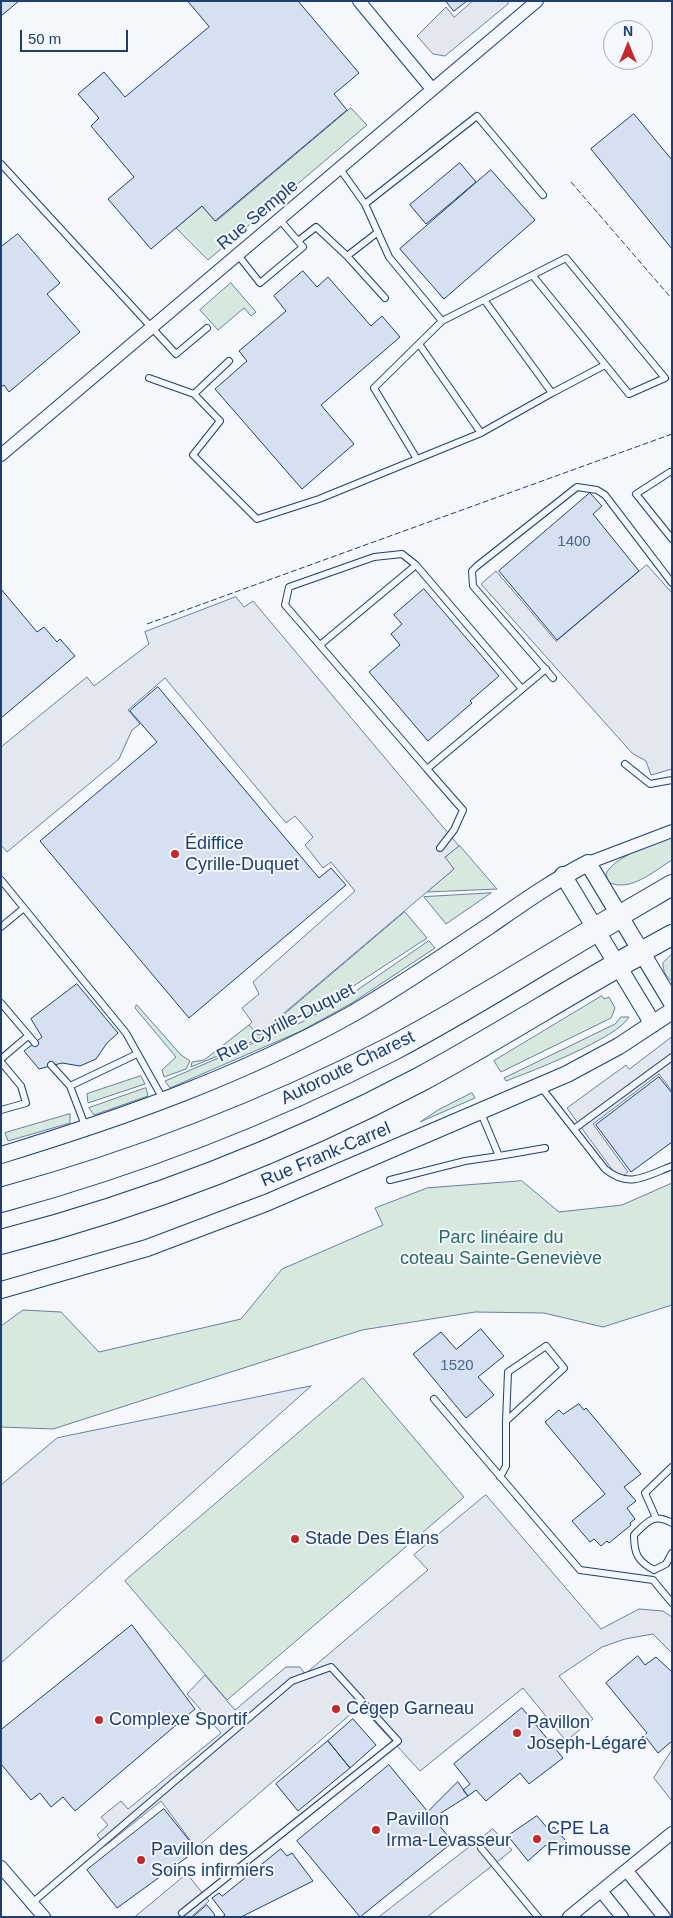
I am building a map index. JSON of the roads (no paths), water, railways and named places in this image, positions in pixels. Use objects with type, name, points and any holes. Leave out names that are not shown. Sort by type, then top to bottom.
[{"type":"highway","name":"Autoroute Charest","points":[[1,1200],[74,1180],[147,1155],[218,1129],[288,1099],[426,1030],[619,916]]},
{"type":"highway","points":[[1,1242],[91,1217],[172,1190],[298,1139],[446,1065],[642,952]]},
{"type":"main road","name":"Autoroute Charest","points":[[619,916],[672,885]]},
{"type":"main road","points":[[642,952],[672,935]]},
{"type":"street","points":[[359,1],[432,90]]},
{"type":"street","name":"Rue Semple","points":[[1,455],[152,329],[535,2]]},
{"type":"street","name":"Rue Cyrille-Duquet","points":[[1,1155],[86,1129],[234,1073],[352,1014],[440,959],[563,875],[588,863],[672,830]]},
{"type":"street","points":[[588,863],[672,1003]]},
{"type":"street","points":[[563,875],[653,1024]]},
{"type":"street","name":"Rue Frank-Carrel","points":[[1,1290],[147,1248],[266,1203],[540,1086],[594,1060],[672,1011]]},
{"type":"street","points":[[569,1917],[672,1833]]},
{"type":"street","points":[[1,1867],[44,1917]]},
{"type":"street","points":[[627,1871],[664,1917]]},
{"type":"street","points":[[601,1891],[622,1917]]},
{"type":"lane","points":[[365,204],[477,116],[543,195]]},
{"type":"lane","points":[[1,164],[176,354],[207,328]]},
{"type":"lane","points":[[340,169],[365,204],[389,257],[442,322]]},
{"type":"lane","points":[[238,255],[260,283],[303,247],[280,220]]},
{"type":"lane","points":[[298,241],[316,227],[347,256],[385,298]]},
{"type":"lane","points":[[347,256],[378,232]]},
{"type":"lane","points":[[417,459],[374,388],[442,322],[485,302],[566,258],[665,378],[629,394],[533,276]]},
{"type":"lane","points":[[485,302],[552,393]]},
{"type":"lane","points":[[419,344],[481,433]]},
{"type":"lane","points":[[194,394],[229,361]]},
{"type":"lane","points":[[149,378],[194,394],[220,421],[193,455],[257,519],[319,499],[481,433],[605,365]]},
{"type":"lane","points":[[671,473],[636,494],[672,539]]},
{"type":"lane","points":[[553,678],[473,586],[472,571],[577,487],[597,490],[605,495],[672,583]]},
{"type":"lane","points":[[440,848],[454,830],[463,810],[285,605],[289,588],[374,557],[402,554],[416,565],[522,689]]},
{"type":"lane","points":[[320,645],[416,565]]},
{"type":"lane","points":[[427,769],[546,670]]},
{"type":"lane","points":[[625,764],[650,784],[672,780]]},
{"type":"lane","points":[[1,880],[126,1033],[163,1100]]},
{"type":"lane","points":[[1,927],[24,908]]},
{"type":"lane","points":[[1,1002],[35,1043]]},
{"type":"lane","points":[[1,1110],[26,1103],[21,1086],[1,1060],[28,1036]]},
{"type":"lane","points":[[70,1086],[138,1054]]},
{"type":"lane","points":[[574,1129],[672,1058]]},
{"type":"lane","points":[[51,1065],[70,1086],[86,1129]]},
{"type":"lane","points":[[540,1086],[605,1169],[616,1178],[624,1180],[637,1179],[672,1166]]},
{"type":"lane","points":[[481,1112],[499,1156]]},
{"type":"lane","points":[[390,1180],[465,1161],[545,1148]]},
{"type":"lane","points":[[500,1477],[506,1466],[506,1421],[508,1372],[546,1346],[564,1368],[506,1421]]},
{"type":"lane","points":[[434,1399],[580,1570],[653,1580],[672,1603]]},
{"type":"lane","points":[[656,1518],[644,1493],[672,1467]]},
{"type":"lane","points":[[654,1570],[643,1564],[634,1553],[634,1534],[648,1520],[656,1518],[672,1523]]},
{"type":"lane","points":[[654,1570],[666,1564],[672,1553]]},
{"type":"lane","points":[[653,1580],[654,1570]]},
{"type":"lane","points":[[32,1904],[292,1681],[331,1667],[398,1741],[182,1913]]},
{"type":"lane","points":[[482,1848],[538,1917]]},
{"type":"place","name":"Édiffice Cyrille-Duquet","points":[[175,854]]},
{"type":"place","name":"Stade Des Élans","points":[[295,1539]]},
{"type":"place","name":"Cégep Garneau","points":[[336,1709]]},
{"type":"place","name":"Complexe Sportif","points":[[99,1720]]},
{"type":"place","name":"Pavillon Joseph-Légaré","points":[[517,1733]]},
{"type":"place","name":"Pavillon Irma-Levasseur","points":[[376,1830]]},
{"type":"place","name":"CPE La Frimousse","points":[[537,1839]]},
{"type":"place","name":"Pavillon des Soins infirmiers","points":[[141,1860]]},
{"type":"park label","name":"Parc linéaire du coteau Sainte-Geneviève","points":[[501,1248]]}]
